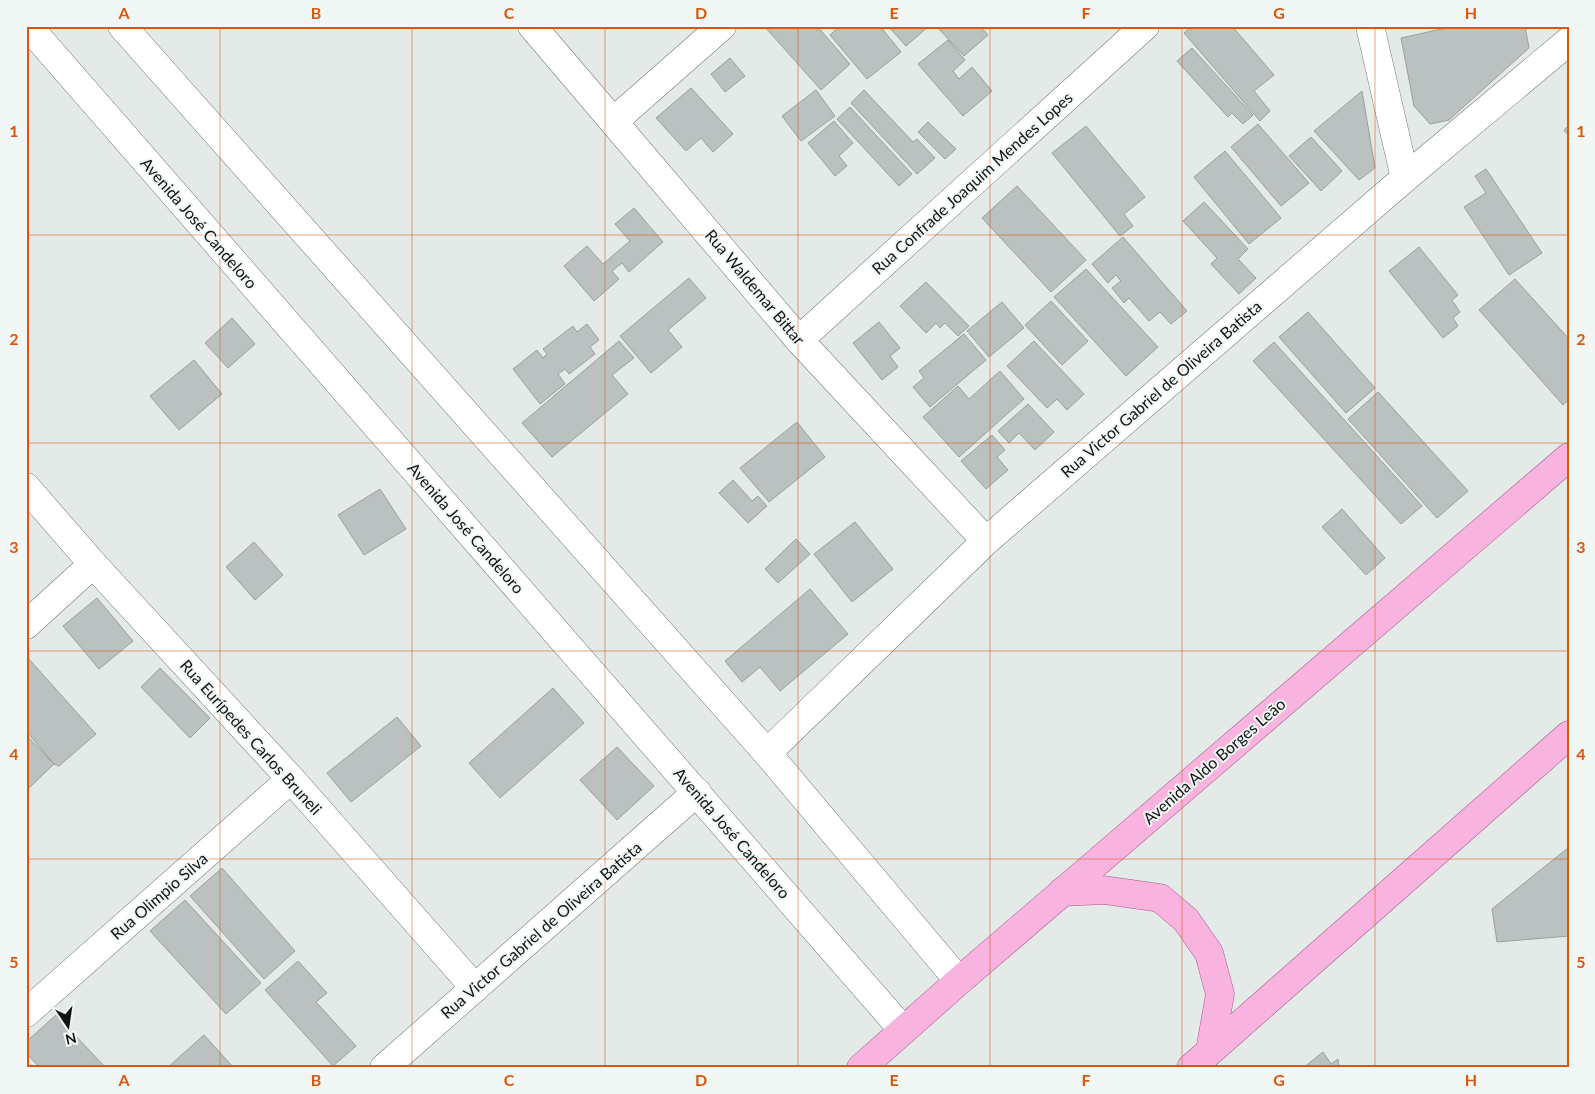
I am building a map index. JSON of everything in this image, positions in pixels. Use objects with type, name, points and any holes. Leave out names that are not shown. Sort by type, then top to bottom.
[{"type":"main road","name":"Avenida Aldo Borges Leão","points":[[861,1068],[959,981],[1569,456]]},
{"type":"main road","points":[[1200,1060],[1569,735]]},
{"type":"main road","points":[[1062,892],[1104,890],[1160,898],[1186,920],[1209,953],[1220,994],[1200,1060]]},
{"type":"street","name":"Avenida José Candeloro","points":[[28,26],[903,1030]]},
{"type":"street","points":[[122,26],[767,753],[959,981]]},
{"type":"street","name":"Rua Waldemar Bittar","points":[[532,26],[799,340],[986,541]]},
{"type":"street","points":[[614,121],[722,26]]},
{"type":"street","name":"Rua Confrade Joaquim Mendes Lopes","points":[[799,340],[1145,26]]},
{"type":"street","points":[[1370,26],[1405,178]]},
{"type":"street","name":"Rua Victor Gabriel de Oliveira Batista","points":[[767,753],[986,541],[1405,178],[1569,40]]},
{"type":"street","name":"Rua Eurípedes Carlos Bruneli","points":[[26,487],[93,564],[291,779],[475,988]]},
{"type":"street","points":[[26,624],[93,564]]},
{"type":"street","name":"Rua Olimpio Silva","points":[[26,1013],[291,779]]},
{"type":"street","name":"Rua Victor Gabriel de Oliveira Batista","points":[[384,1068],[697,792]]},
{"type":"building","points":[[766,26],[817,26],[850,64],[821,90]]},
{"type":"building","points":[[840,26],[880,26],[901,52],[867,79],[830,35]]},
{"type":"building","points":[[888,26],[929,26],[906,46]]},
{"type":"building","points":[[980,26],[988,35],[964,56],[937,27]]},
{"type":"building","points":[[1192,26],[1232,26],[1274,75],[1254,91],[1270,111],[1260,121],[1184,33]]},
{"type":"building","points":[[1455,26],[1525,26],[1529,48],[1449,120],[1430,124],[1414,106],[1401,38]]},
{"type":"building","points":[[948,40],[965,60],[953,71],[959,79],[972,67],[992,91],[963,116],[918,64]]},
{"type":"building","points":[[1192,48],[1253,115],[1243,124],[1232,113],[1228,117],[1177,61]]},
{"type":"building","points":[[730,58],[745,76],[725,92],[711,74]]},
{"type":"building","points":[[691,88],[733,134],[713,152],[701,138],[686,151],[656,118]]},
{"type":"building","points":[[816,90],[835,116],[801,141],[782,116]]},
{"type":"building","points":[[864,90],[913,142],[917,139],[935,158],[917,174],[851,103]]},
{"type":"building","points":[[1362,91],[1375,168],[1359,180],[1314,131]]},
{"type":"building","points":[[850,107],[912,174],[899,186],[837,119]]},
{"type":"building","points":[[834,121],[853,143],[839,156],[847,166],[835,176],[808,143]]},
{"type":"building","points":[[928,122],[956,149],[945,159],[918,132]]},
{"type":"building","points":[[1258,124],[1309,183],[1281,206],[1231,147]]},
{"type":"building","points":[[1569,125],[1569,136],[1564,130]]},
{"type":"building","points":[[1086,126],[1145,197],[1124,214],[1133,226],[1120,236],[1052,153]]},
{"type":"building","points":[[1311,137],[1342,171],[1321,191],[1289,156]]},
{"type":"building","points":[[1225,151],[1281,218],[1249,244],[1194,177]]},
{"type":"building","points":[[1486,169],[1542,253],[1509,275],[1464,207],[1486,193],[1475,176]]},
{"type":"building","points":[[1017,186],[1086,260],[1051,292],[982,218]]},
{"type":"building","points":[[1204,202],[1248,249],[1238,259],[1256,278],[1239,294],[1211,264],[1217,258],[1183,221]]},
{"type":"building","points":[[634,208],[663,242],[629,272],[622,263],[612,271],[619,279],[594,301],[564,266],[587,246],[603,264],[630,241],[615,224]]},
{"type":"building","points":[[1123,237],[1187,311],[1171,324],[1160,312],[1149,321],[1129,298],[1124,303],[1112,288],[1121,281],[1116,275],[1108,283],[1092,264]]},
{"type":"building","points":[[1419,247],[1458,295],[1452,300],[1460,312],[1453,318],[1458,326],[1443,338],[1389,271]]},
{"type":"building","points":[[1086,269],[1158,347],[1126,376],[1054,297]]},
{"type":"building","points":[[689,278],[706,298],[668,330],[682,347],[651,373],[620,336]]},
{"type":"building","points":[[1515,279],[1569,339],[1569,399],[1563,405],[1479,310]]},
{"type":"building","points":[[926,282],[969,326],[958,336],[945,323],[940,328],[936,323],[926,333],[900,306]]},
{"type":"building","points":[[1051,301],[1088,341],[1062,365],[1025,325]]},
{"type":"building","points":[[1002,302],[1024,328],[989,357],[967,331]]},
{"type":"building","points":[[1308,312],[1375,388],[1346,413],[1279,337]]},
{"type":"building","points":[[232,318],[255,344],[228,368],[205,343]]},
{"type":"building","points":[[879,322],[900,348],[890,356],[898,367],[882,380],[853,343]]},
{"type":"building","points":[[587,324],[599,340],[590,347],[595,354],[569,374],[565,369],[558,374],[565,384],[540,404],[513,369],[537,350],[543,358],[547,354],[543,349],[573,326],[577,332]]},
{"type":"building","points":[[964,334],[986,360],[930,407],[913,387],[924,378],[919,371]]},
{"type":"building","points":[[619,341],[634,358],[612,375],[628,394],[552,457],[522,423]]},
{"type":"building","points":[[1034,341],[1084,394],[1067,410],[1057,399],[1047,408],[1007,366]]},
{"type":"building","points":[[1274,342],[1422,506],[1401,524],[1253,361]]},
{"type":"building","points":[[194,360],[222,394],[179,430],[150,396]]},
{"type":"building","points":[[1000,371],[1024,399],[959,457],[923,417],[958,386],[969,399]]},
{"type":"building","points":[[1378,392],[1468,491],[1437,518],[1348,419]]},
{"type":"building","points":[[1028,404],[1054,432],[1035,450],[1019,433],[1009,443],[998,431]]},
{"type":"building","points":[[797,422],[825,457],[769,502],[740,468]]},
{"type":"building","points":[[992,435],[1005,450],[997,457],[1008,470],[986,489],[961,461]]},
{"type":"building","points":[[733,480],[752,501],[758,496],[767,506],[748,523],[719,493]]},
{"type":"building","points":[[380,489],[406,529],[364,555],[338,515]]},
{"type":"building","points":[[1342,509],[1385,558],[1366,575],[1322,527]]},
{"type":"building","points":[[855,522],[893,569],[852,602],[814,554]]},
{"type":"building","points":[[796,539],[810,554],[778,583],[765,569]]},
{"type":"building","points":[[254,542],[283,575],[255,600],[226,567]]},
{"type":"building","points":[[810,589],[848,634],[780,691],[760,667],[742,682],[725,661]]},
{"type":"building","points":[[97,598],[133,641],[99,669],[63,626]]},
{"type":"building","points":[[28,658],[96,734],[59,766],[54,764],[26,731],[26,660]]},
{"type":"building","points":[[160,668],[210,718],[190,738],[141,687]]},
{"type":"building","points":[[553,688],[584,723],[500,798],[469,763]]},
{"type":"building","points":[[397,717],[421,746],[351,802],[327,773]]},
{"type":"building","points":[[26,735],[54,764],[29,788],[26,785]]},
{"type":"building","points":[[617,747],[654,786],[617,820],[580,780]]},
{"type":"building","points":[[1569,847],[1569,936],[1497,942],[1492,909]]},
{"type":"building","points":[[222,868],[295,951],[264,979],[190,896]]},
{"type":"building","points":[[185,900],[261,983],[226,1014],[150,931]]},
{"type":"building","points":[[298,961],[327,993],[316,1002],[356,1046],[333,1066],[265,990]]},
{"type":"building","points":[[56,1015],[106,1068],[40,1068],[26,1053],[26,1042]]},
{"type":"building","points":[[204,1035],[234,1068],[167,1068]]},
{"type":"building","points":[[1323,1052],[1331,1064],[1338,1059],[1339,1068],[1303,1068]]}]
